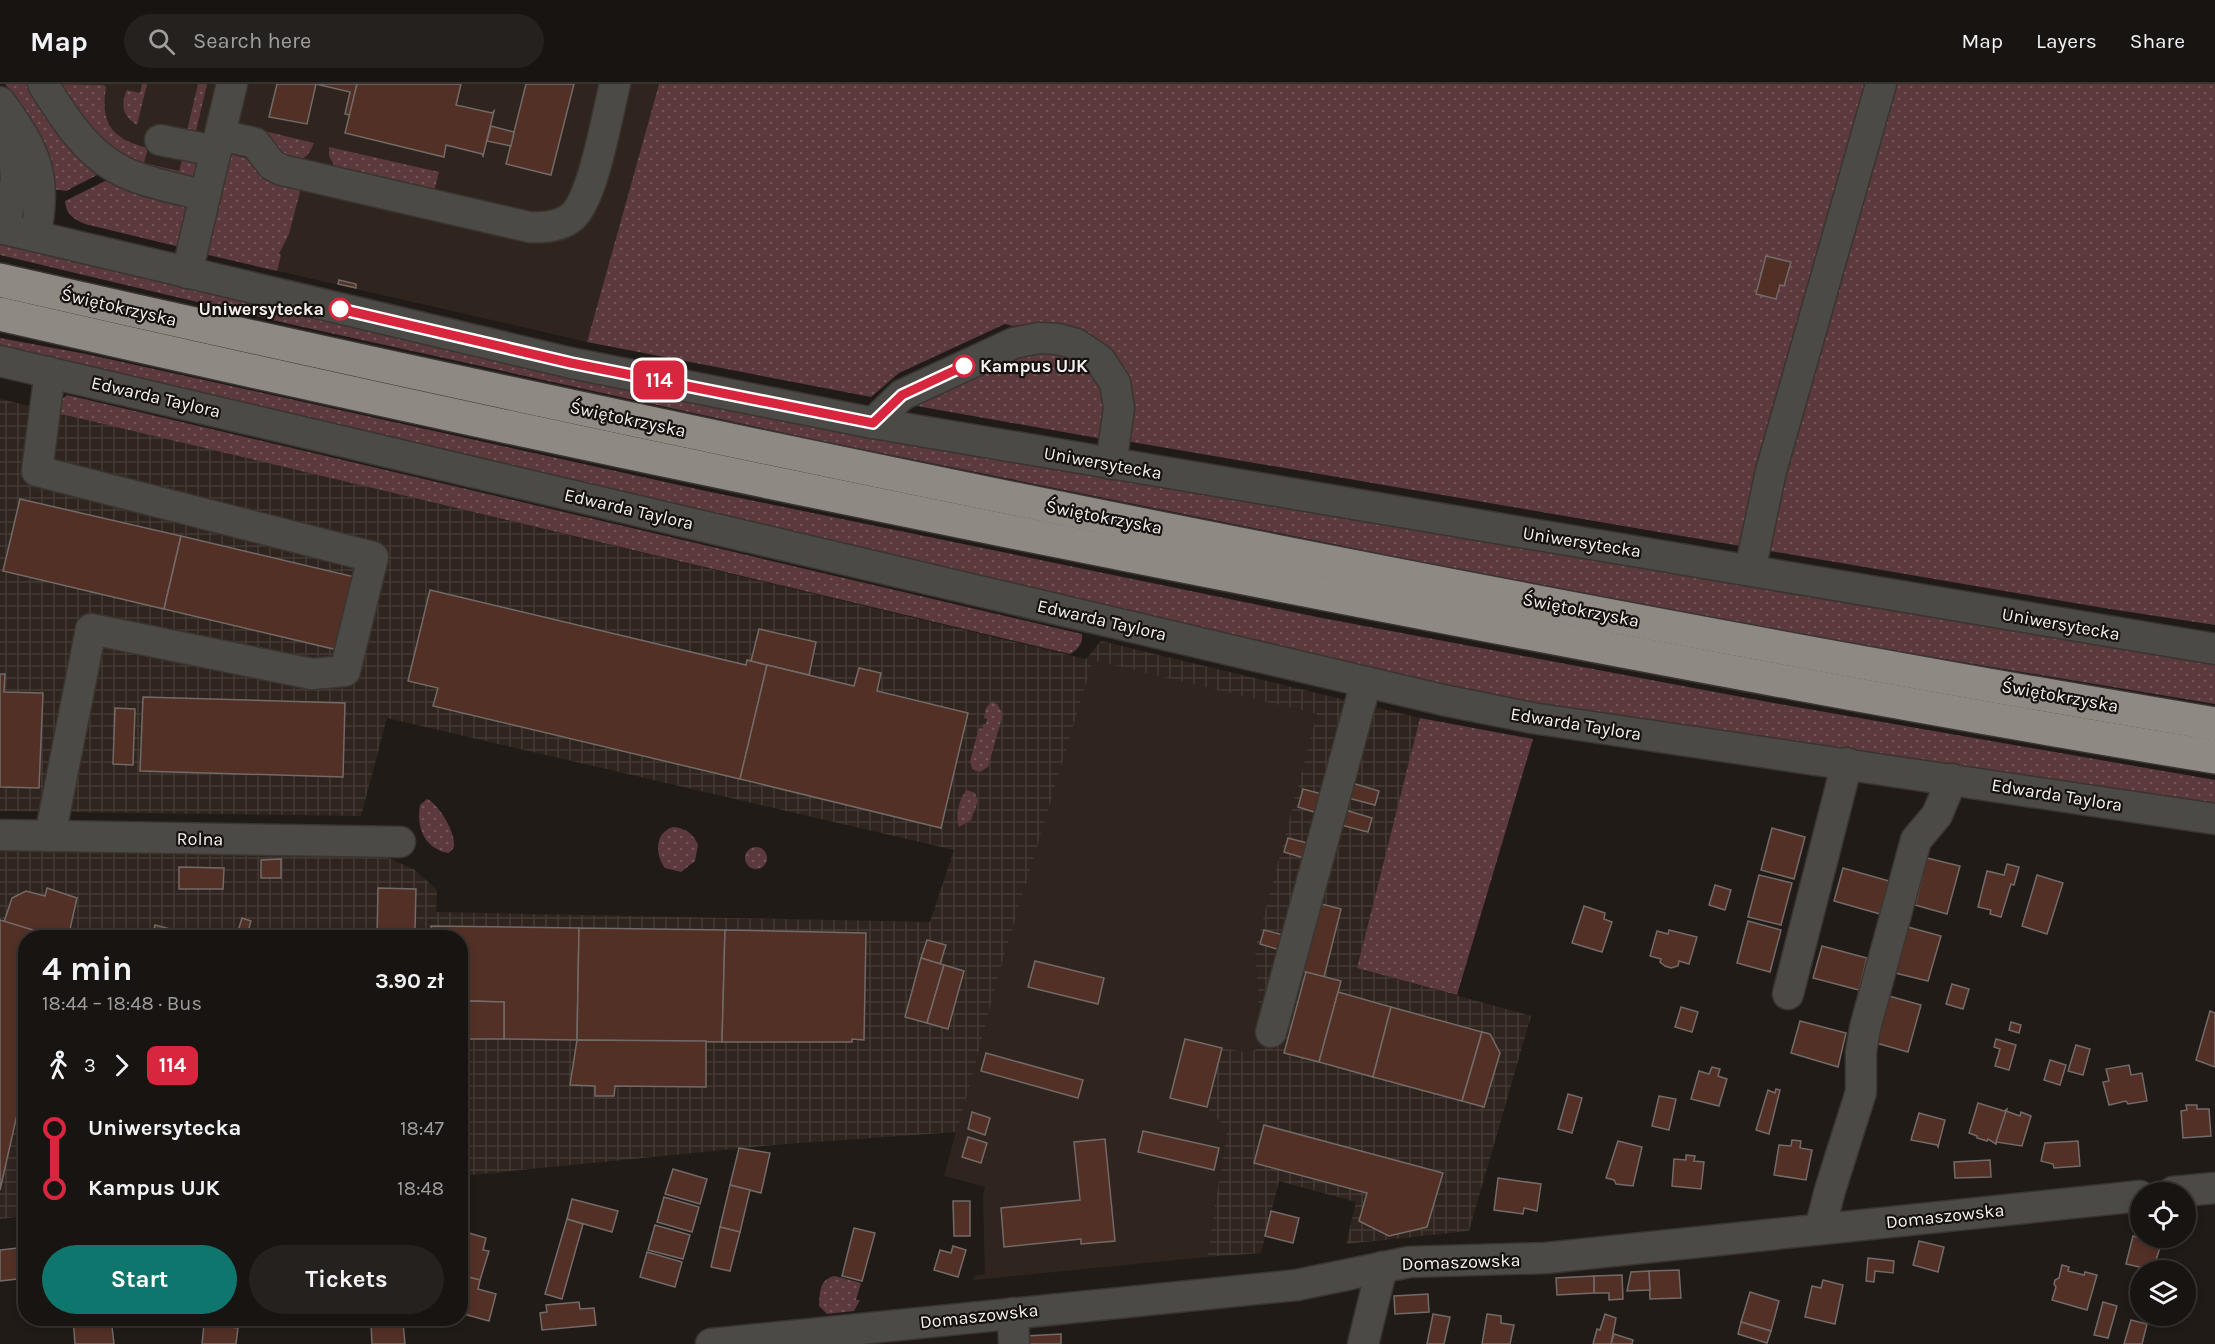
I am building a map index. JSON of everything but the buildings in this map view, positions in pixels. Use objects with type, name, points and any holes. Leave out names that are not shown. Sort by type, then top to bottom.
[{"type":"highway","name":"Świętokrzyska","points":[[0,280],[635,421],[938,484],[1713,635],[2215,724]]},
{"type":"highway","name":"Świętokrzyska","points":[[0,314],[609,449],[1167,564],[1589,645],[2215,757]]},
{"type":"street","points":[[43,84],[81,140],[106,162],[132,176],[205,196]]},
{"type":"street","points":[[187,273],[232,84]]},
{"type":"street","points":[[160,140],[255,143],[272,165],[282,170],[529,227],[545,228],[555,226],[573,216],[589,190],[615,84]]},
{"type":"street","points":[[1750,570],[1771,471],[1881,84]]},
{"type":"street","points":[[2,229],[16,181],[6,112]]},
{"type":"street","points":[[6,112],[36,162],[39,173],[41,208],[35,237]]},
{"type":"street","name":"Uniwersytecka","points":[[2,229],[571,363],[873,423],[2215,649]]},
{"type":"street","points":[[873,423],[902,395],[1014,343],[1039,338],[1058,339],[1076,344],[1100,360],[1115,383],[1119,408],[1110,464]]},
{"type":"street","name":"Edwarda Taylora","points":[[0,361],[1366,682],[1532,718],[2215,819]]},
{"type":"street","points":[[48,372],[37,471],[373,557],[345,671],[312,674],[91,629],[50,836]]},
{"type":"street","points":[[1271,1032],[1366,682]]},
{"type":"street","points":[[1788,994],[1847,763]]},
{"type":"street","points":[[1820,1229],[1861,1092],[1861,1052],[1865,1028],[1916,840],[1937,815],[1952,779]]},
{"type":"street","name":"Rolna","points":[[0,835],[400,842]]},
{"type":"street","points":[[2196,1190],[2215,1188]]},
{"type":"street","name":"Domaszowska","points":[[711,1344],[1297,1285],[1428,1260],[1546,1258],[2130,1197]]},
{"type":"street","points":[[1363,1344],[1382,1267]]},
{"type":"street","points":[[1013,1313],[1014,1344]]},
{"type":"shaded area","points":[[5,84],[29,84],[103,172],[66,191],[52,189],[36,134],[24,110]]},
{"type":"shaded area","points":[[56,84],[659,84],[587,342],[204,254],[130,161]]},
{"type":"shaded area","points":[[57,84],[104,85],[106,87],[105,111],[111,128],[125,140],[148,148],[144,163],[179,171],[183,156],[200,159],[197,176],[187,178],[131,161],[96,139]]},
{"type":"shaded area","points":[[142,84],[147,84],[137,125],[126,114],[123,105],[127,90],[140,93]]},
{"type":"shaded area","points":[[198,84],[207,84],[195,136],[186,135]]},
{"type":"shaded area","points":[[659,84],[2215,84],[2215,625],[1126,441],[1127,389],[1032,324],[1012,326],[1005,324],[899,373],[871,397],[587,342]]},
{"type":"shaded area","points":[[260,130],[314,143],[305,157],[294,160],[282,159]]},
{"type":"shaded area","points":[[329,147],[439,172],[433,195],[335,167],[329,156]]},
{"type":"shaded area","points":[[227,153],[248,159],[267,179],[302,184],[289,234],[279,254],[281,255],[277,271],[204,254]]},
{"type":"shaded area","points":[[113,177],[189,207],[184,248],[85,224],[71,216],[65,201]]},
{"type":"shaded area","points":[[0,240],[241,297],[2215,656],[2215,704],[1836,641],[1407,559],[807,438],[294,325],[0,255]]},
{"type":"shaded area","points":[[0,338],[86,354],[706,491],[1317,617],[1768,702],[2215,780],[2215,808],[1531,706],[0,350]]},
{"type":"shaded area","points":[[1060,352],[1089,366],[1108,401],[1103,439],[911,405],[1025,354]]},
{"type":"shaded area","points":[[67,395],[1082,634],[1082,641],[1078,648],[1070,654],[57,413],[62,399]]},
{"type":"shaded area","points":[[0,399],[1086,659],[1101,641],[1420,718],[1357,968],[1531,1016],[1469,1231],[1346,1244],[1356,1202],[1279,1181],[1261,1253],[1207,1257],[1227,1129],[1207,1107],[1222,1048],[1250,1053],[1261,1046],[1255,949],[1317,714],[1093,660],[1000,970],[957,1132],[785,1144],[468,1175],[468,930],[18,930],[18,1217],[0,1219],[0,848],[380,854],[415,870],[437,890],[436,912],[930,922],[954,850],[387,718],[361,816],[0,811]]},
{"type":"shaded area","points":[[1092,659],[1317,714],[1255,949],[1261,1046],[1250,1053],[1227,1128],[1207,1257],[973,1280],[975,1276],[985,1274],[983,1196],[985,1187],[944,1176],[1000,970]]},
{"type":"shaded area","points":[[992,701],[997,704],[1003,714],[988,767],[980,772],[972,769],[970,761],[979,728],[982,729],[983,724],[986,724],[987,719],[984,718],[986,708]]},
{"type":"shaded area","points":[[1420,718],[1533,739],[1457,995],[1357,968]]},
{"type":"shaded area","points":[[967,790],[975,793],[978,801],[971,820],[959,827],[957,818],[959,808]]},
{"type":"shaded area","points":[[427,799],[441,812],[449,826],[454,846],[448,853],[433,846],[421,829],[420,805]]},
{"type":"shaded area","points":[[673,827],[689,832],[698,845],[695,861],[681,872],[665,868],[659,857],[659,839],[662,834]]},
{"type":"shaded area","points":[[756,847],[764,850],[767,858],[764,866],[756,869],[748,866],[745,858],[748,850]]},
{"type":"shaded area","points":[[835,1276],[861,1283],[856,1300],[860,1300],[854,1311],[827,1314],[819,1306],[823,1283]]},
{"type":"bus line","name":"114","points":[[340,309],[571,363],[873,423],[902,395],[964,366]]},
{"type":"place","name":"Uniwersytecka","points":[[340,309]]},
{"type":"place","name":"Kampus UJK","points":[[964,366]]}]
